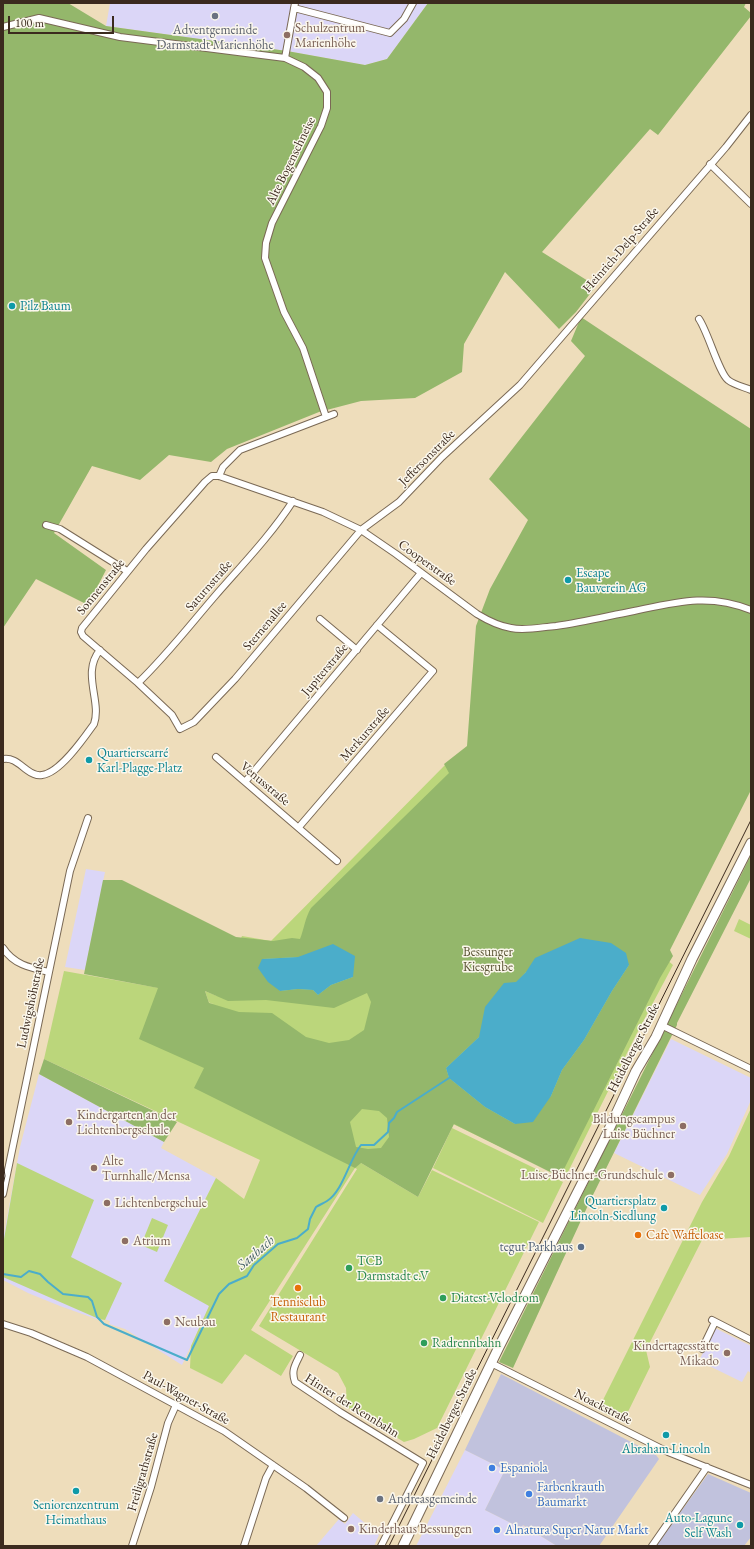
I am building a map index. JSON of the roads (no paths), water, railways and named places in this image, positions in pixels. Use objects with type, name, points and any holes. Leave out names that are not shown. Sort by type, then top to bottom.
[{"type":"street","points":[[285,58],[294,6],[390,33],[404,19],[413,3]]},
{"type":"street","name":"Alte Bogenschneise","points":[[3,27],[39,18],[120,38],[285,58],[304,67],[318,78],[327,92],[327,108],[321,126],[272,223],[266,243],[265,258],[284,312],[303,348],[326,417]]},
{"type":"street","name":"Heinrich-Delp-Straße","points":[[506,398],[520,385],[726,147],[751,116]]},
{"type":"street","points":[[710,164],[751,204]]},
{"type":"street","points":[[699,318],[705,327],[721,368],[728,380],[751,390]]},
{"type":"street","name":"Jeffersonstraße","points":[[361,530],[399,502],[442,457],[506,398]]},
{"type":"street","points":[[219,476],[223,467],[240,450],[334,414]]},
{"type":"street","name":"Sonnenstraße","points":[[180,729],[172,715],[138,683],[83,636],[82,628],[127,571],[205,482],[212,476],[219,476]]},
{"type":"street","name":"Cooperstraße","points":[[219,476],[323,512],[361,530],[477,614],[491,622],[511,628],[535,628],[582,622],[679,601],[708,600],[728,603],[751,610]]},
{"type":"street","name":"Saturnstraße","points":[[138,683],[158,664],[248,559],[283,517],[293,501]]},
{"type":"street","points":[[46,526],[60,529],[127,571]]},
{"type":"street","name":"Sternenallee","points":[[180,729],[194,722],[235,679],[361,530]]},
{"type":"street","name":"Jupiterstraße","points":[[245,782],[422,573]]},
{"type":"street","points":[[320,619],[357,650]]},
{"type":"street","name":"Merkurstraße","points":[[299,828],[433,671],[378,625]]},
{"type":"street","points":[[3,759],[7,758],[13,760],[28,771],[42,775],[53,771],[63,763],[94,724],[96,717],[92,686],[92,668],[95,655],[100,650]]},
{"type":"street","name":"Venusstraße","points":[[216,757],[299,828]]},
{"type":"street","name":"Ludwigshöhstraße","points":[[3,1194],[70,871],[88,818]]},
{"type":"street","points":[[299,828],[337,861]]},
{"type":"street","name":"Heidelberger Straße","points":[[403,1546],[491,1363],[604,1140],[636,1071],[650,1048],[692,959],[751,843]]},
{"type":"street","points":[[3,948],[10,958],[24,966],[49,972]]},
{"type":"street","points":[[661,1025],[751,1069]]},
{"type":"street","points":[[702,1349],[713,1321],[751,1340]]},
{"type":"street","name":"Paul-Wagner-Straße","points":[[3,1324],[31,1333],[87,1357],[224,1432],[306,1488],[344,1518]]},
{"type":"street","name":"Hinter der Rennbahn","points":[[300,1355],[292,1369],[294,1382],[423,1463]]},
{"type":"street","name":"Noackstraße","points":[[491,1363],[668,1452],[751,1484]]},
{"type":"street","name":"Freiligrathstraße","points":[[132,1546],[168,1423],[176,1405]]},
{"type":"street","name":"Heidelberger Straße","points":[[381,1546],[423,1463]]},
{"type":"street","points":[[244,1546],[266,1478],[273,1465]]},
{"type":"street","points":[[652,1546],[707,1467]]},
{"type":"water","points":[[580,938],[611,943],[626,953],[629,965],[612,991],[584,1040],[562,1070],[551,1096],[533,1122],[515,1124],[485,1107],[449,1078],[446,1068],[479,1037],[485,1007],[504,983],[516,982],[526,972],[535,958]]},
{"type":"water","points":[[333,944],[355,956],[353,977],[331,985],[318,995],[313,990],[298,989],[280,991],[268,982],[258,968],[262,959],[298,957]]},
{"type":"waterway","name":"Saubach","points":[[3,1274],[21,1277],[29,1271],[40,1274],[63,1294],[88,1297],[92,1301],[97,1317],[104,1324],[187,1360],[219,1294],[229,1284],[247,1276],[254,1265],[278,1244],[297,1238],[308,1229],[310,1219],[316,1207],[333,1196],[342,1183],[361,1145],[374,1145],[388,1132],[389,1123],[397,1112],[449,1078]]},
{"type":"tram line","points":[[389,1546],[751,820]]},
{"type":"tram line","points":[[3,1162],[5,1176],[3,1185]]},
{"type":"place","name":"Adventgemeinde Darmstadt Marienhöhe","points":[[215,16]]},
{"type":"place","name":"Schulzentrum Marienhöhe","points":[[287,35]]},
{"type":"place","name":"Pilz Baum","points":[[12,306]]},
{"type":"place","name":"Escape Bauverein AG","points":[[568,580]]},
{"type":"place","name":"Quartierscarré Karl-Plagge-Platz","points":[[89,760]]},
{"type":"place","name":"Kindergarten an der Lichtenbergschule","points":[[69,1122]]},
{"type":"place","name":"Bildungscampus Luise Büchner","points":[[683,1126]]},
{"type":"place","name":"Alte Turnhalle/Mensa","points":[[94,1168]]},
{"type":"place","name":"Luise-Büchner-Grundschule","points":[[671,1175]]},
{"type":"place","name":"Lichtenbergschule","points":[[107,1203]]},
{"type":"place","name":"Quartiersplatz Lincoln-Siedlung","points":[[664,1208]]},
{"type":"place","name":"Cafè Waffeloase","points":[[638,1235]]},
{"type":"place","name":"Atrium","points":[[125,1241]]},
{"type":"place","name":"tegut Parkhaus","points":[[581,1247]]},
{"type":"place","name":"TCB Darmstadt e.V","points":[[349,1268]]},
{"type":"place","name":"Tennisclub Restaurant","points":[[298,1288]]},
{"type":"place","name":"Diatest-Velodrom","points":[[443,1298]]},
{"type":"place","name":"Neubau","points":[[167,1322]]},
{"type":"place","name":"Radrennbahn","points":[[424,1343]]},
{"type":"place","name":"Kindertagesstätte Mikado","points":[[727,1353]]},
{"type":"place","name":"Abraham Lincoln","points":[[666,1435]]},
{"type":"place","name":"Espaniola","points":[[492,1468]]},
{"type":"place","name":"Seniorenzentrum Heimathaus","points":[[76,1491]]},
{"type":"place","name":"Farbenkrauth Baumarkt","points":[[529,1494]]},
{"type":"place","name":"Andreasgemeinde","points":[[380,1499]]},
{"type":"place","name":"Auto-Lagune Self Wash","points":[[740,1525]]},
{"type":"place","name":"Kinderhaus Bessungen","points":[[351,1529]]},
{"type":"place","name":"Alnatura Super Natur Markt","points":[[497,1530]]},
{"type":"park label","name":"Bessunger Kiesgrube","points":[[488,960]]}]
